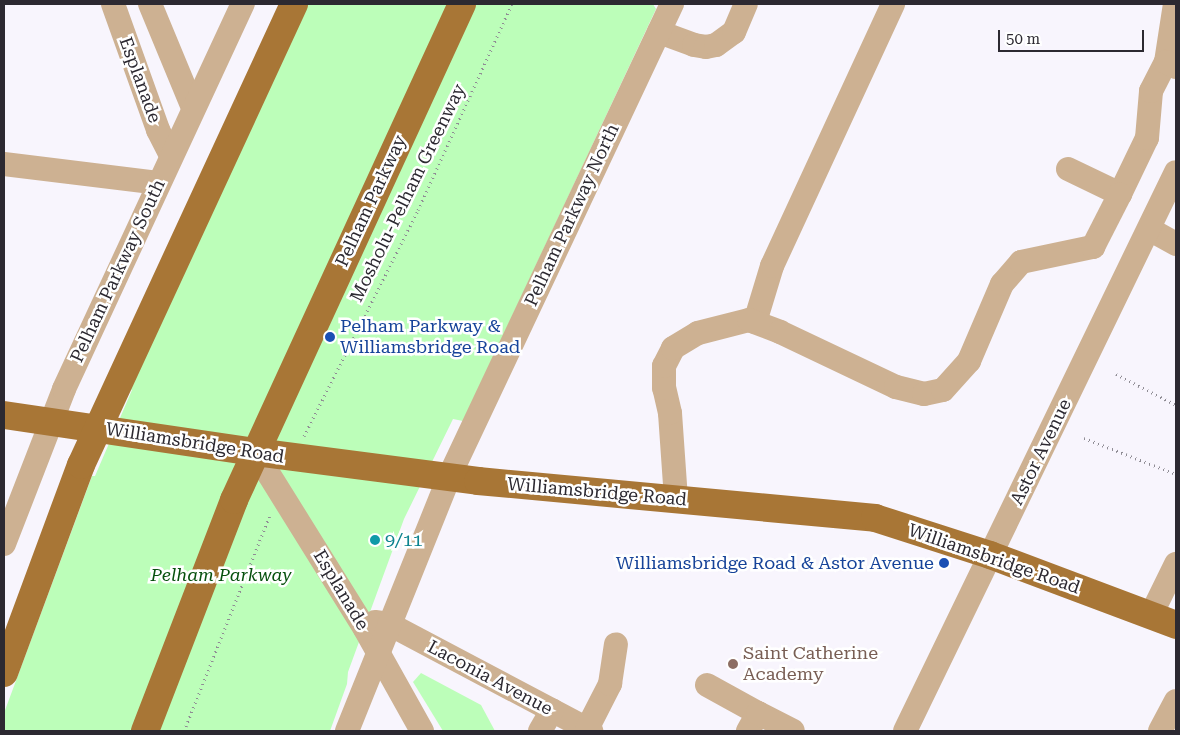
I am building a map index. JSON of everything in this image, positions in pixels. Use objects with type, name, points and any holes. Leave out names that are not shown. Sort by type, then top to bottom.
[{"type":"main road","points":[[4,673],[81,465],[294,4]]},
{"type":"main road","name":"Pelham Parkway","points":[[145,731],[220,535],[255,452],[462,4]]},
{"type":"main road","name":"Williamsbridge Road","points":[[4,415],[255,452],[449,477],[874,518],[990,556],[1176,625]]},
{"type":"street","name":"Esplanade","points":[[112,4],[158,130],[171,156]]},
{"type":"street","name":"Esplanade","points":[[150,4],[193,108]]},
{"type":"street","name":"Pelham Parkway South","points":[[4,544],[50,421],[158,183],[243,4]]},
{"type":"street","name":"Pelham Parkway North","points":[[347,731],[449,477],[672,4]]},
{"type":"street","points":[[659,32],[694,45],[706,47],[716,45],[734,32],[746,4]]},
{"type":"street","points":[[755,322],[772,266],[893,4]]},
{"type":"street","points":[[676,499],[670,413],[664,388],[664,366],[673,348],[698,333],[749,320],[789,335],[896,387],[924,394],[943,390],[969,361],[1002,284],[1021,262],[1093,247],[1147,138],[1151,91],[1171,64],[1175,4]]},
{"type":"street","points":[[4,164],[158,183]]},
{"type":"street","points":[[1068,169],[1120,194]]},
{"type":"street","name":"Astor Avenue","points":[[905,731],[1176,172]]},
{"type":"street","points":[[1149,229],[1176,244]]},
{"type":"street","name":"Esplanade","points":[[255,452],[357,618],[422,731]]},
{"type":"street","points":[[1151,615],[1176,564]]},
{"type":"street","name":"Laconia Avenue","points":[[357,618],[389,624],[589,730]]},
{"type":"street","points":[[589,730],[610,684],[616,644]]},
{"type":"street","points":[[707,684],[753,722],[793,731]]},
{"type":"street","points":[[1160,731],[1176,701]]},
{"type":"street","points":[[540,731],[552,710]]},
{"type":"path","name":"Mosholu-Pelham Greenway","points":[[312,419],[418,210],[512,4]]},
{"type":"path","points":[[1116,374],[1176,405]]},
{"type":"path","points":[[1084,438],[1176,474]]},
{"type":"path","points":[[184,731],[269,516]]},
{"type":"green space","name":"Pelham Parkway","points":[[308,4],[653,4],[656,9],[463,421],[453,419],[404,519],[348,672],[347,684],[330,731],[4,731],[4,713],[92,476],[95,476],[132,390],[130,389]]},
{"type":"green space","points":[[421,673],[481,705],[495,731],[443,731],[413,682]]},
{"type":"place","name":"Pelham Parkway & Williamsbridge Road","points":[[330,337]]},
{"type":"place","name":"9/11","points":[[375,540]]},
{"type":"place","name":"Williamsbridge Road & Astor Avenue","points":[[944,563]]},
{"type":"place","name":"Saint Catherine Academy","points":[[733,664]]}]
